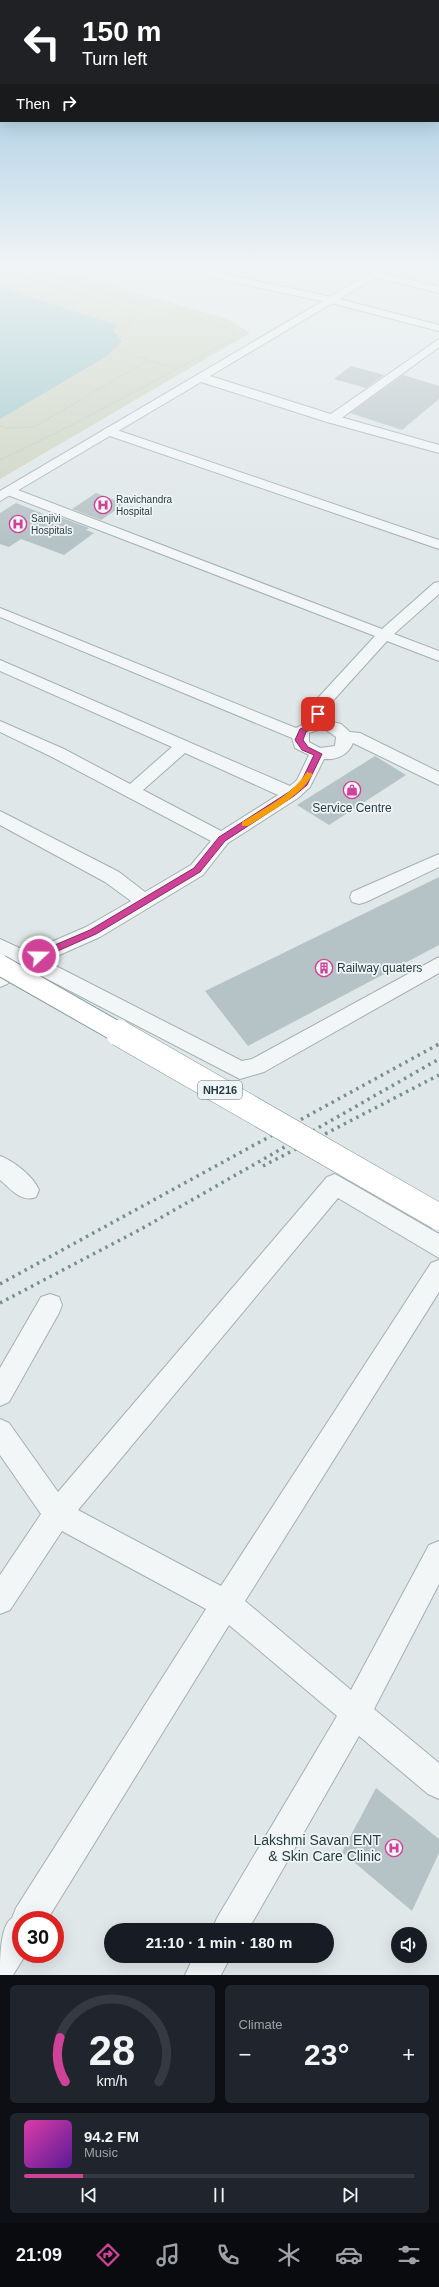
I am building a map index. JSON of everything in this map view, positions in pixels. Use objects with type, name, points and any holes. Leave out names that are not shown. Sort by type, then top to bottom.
[{"type":"highway","name":"NH216","points":[[0,965],[439,1217]]},
{"type":"street","points":[[5,494],[108,431],[234,357]]},
{"type":"street","points":[[332,419],[418,357]]},
{"type":"street","points":[[200,377],[332,419],[438,447]]},
{"type":"street","points":[[108,431],[439,545]]},
{"type":"street","points":[[5,494],[385,634],[439,656]]},
{"type":"street","points":[[315,725],[322,703],[385,634],[439,586]]},
{"type":"street","points":[[0,612],[300,735]]},
{"type":"street","points":[[0,665],[292,794]]},
{"type":"street","points":[[345,736],[343,746],[339,750],[333,753],[318,754],[311,752],[301,744],[300,735],[303,730],[315,725],[330,726],[336,728],[345,736],[354,737],[439,779]]},
{"type":"street","points":[[0,726],[58,753],[222,839]]},
{"type":"street","points":[[132,791],[183,746]]},
{"type":"street","points":[[0,979],[26,960],[53,951],[93,932],[197,870],[222,839],[292,794],[304,783],[318,754]]},
{"type":"street","points":[[0,817],[112,877],[145,902]]},
{"type":"street","points":[[359,897],[439,860]]},
{"type":"street","points":[[0,946],[240,1070],[257,1066],[439,964]]},
{"type":"street","points":[[0,1166],[28,1190]]},
{"type":"street","points":[[0,1600],[58,1514],[335,1184],[439,1247]]},
{"type":"street","points":[[34,1911],[226,1604],[439,1271]]},
{"type":"street","points":[[0,1392],[50,1305]]},
{"type":"street","points":[[0,1432],[58,1514],[226,1604],[355,1714],[439,1783]]},
{"type":"street","points":[[233,1923],[355,1714],[439,1555]]},
{"type":"street","points":[[0,1965],[12,1946]]},
{"type":"street","points":[[202,1975],[210,1963]]},
{"type":"path","points":[[137,357],[178,370]]},
{"type":"path","points":[[0,460],[201,357]]},
{"type":"path","points":[[0,426],[5,428],[34,426],[147,361]]},
{"type":"green space","points":[[0,357],[209,357],[0,479]]},
{"type":"water","points":[[0,357],[105,357],[0,419]]},
{"type":"building","points":[[351,366],[384,375],[366,388],[334,379]]},
{"type":"building","points":[[403,375],[439,386],[439,399],[402,430],[350,413]]},
{"type":"building","points":[[96,493],[125,504],[101,520],[72,509]]},
{"type":"building","points":[[16,503],[56,519],[60,517],[89,528],[86,530],[94,533],[64,555],[21,539],[9,547],[0,544],[0,513]]},
{"type":"building","name":"Service Centre","points":[[375,756],[406,775],[329,825],[297,805]]},
{"type":"building","name":"Railway quaters","points":[[439,877],[439,945],[248,1046],[205,991]]},
{"type":"building","points":[[376,1788],[439,1839],[439,1853],[412,1911],[342,1852]]},
{"type":"railway","points":[[0,1284],[439,1044]]},
{"type":"railway","points":[[0,1303],[141,1229],[439,1059]]},
{"type":"railway","points":[[263,1166],[439,1075]]},
{"type":"slow traffic","points":[[245,824],[292,794],[304,783],[309,774]]},
{"type":"place","name":"Ravichandra Hospital","points":[[103,505]]},
{"type":"place","name":"Sanjivi Hospitals","points":[[18,524]]},
{"type":"place","name":"Service Centre","points":[[352,790]]},
{"type":"place","name":"Railway quaters","points":[[324,968]]},
{"type":"place","name":"Lakshmi Savan ENT & Skin Care Clinic","points":[[394,1848]]},
{"type":"route","points":[[39,956],[93,932],[197,870],[222,839],[292,794],[304,783],[311,772],[318,754],[305,748],[299,740],[303,730],[315,725],[318,714]]}]
